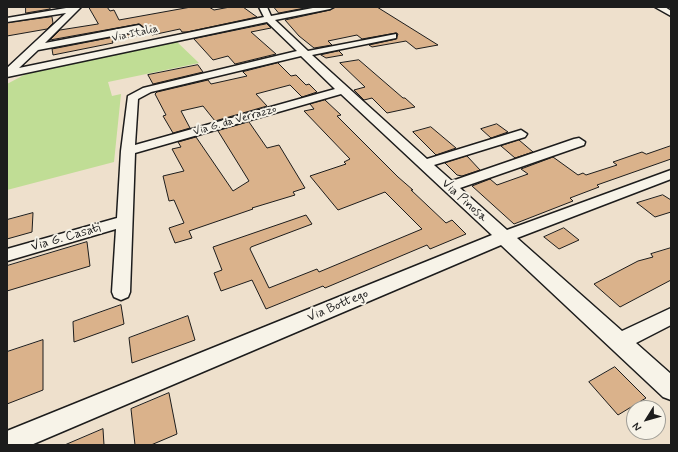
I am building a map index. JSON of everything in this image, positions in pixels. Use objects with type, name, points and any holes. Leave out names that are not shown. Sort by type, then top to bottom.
[{"type":"street","name":"Via Italia","points":[[7,74],[266,12],[330,7]]},
{"type":"street","points":[[659,7],[671,14]]},
{"type":"street","points":[[7,20],[76,8]]},
{"type":"street","points":[[7,74],[76,8]]},
{"type":"street","name":"Via Pinosa","points":[[266,12],[304,53],[342,90],[671,390]]},
{"type":"street","points":[[33,48],[139,28]]},
{"type":"street","points":[[121,292],[131,101],[138,94],[304,53],[393,36]]},
{"type":"street","name":"Via G. da Verrazzo","points":[[128,151],[342,90]]},
{"type":"street","points":[[424,164],[521,134]]},
{"type":"street","points":[[448,187],[579,142]]},
{"type":"street","name":"Via Bottego","points":[[7,443],[504,237],[671,174]]},
{"type":"street","name":"Via G. Casati","points":[[7,255],[125,221]]},
{"type":"street","points":[[619,342],[671,316]]},
{"type":"green space","points":[[175,40],[199,63],[108,82],[112,96],[121,94],[114,162],[7,190],[7,84],[24,75],[42,70]]},
{"type":"building","points":[[26,7],[50,7],[50,9],[26,13]]},
{"type":"building","points":[[89,7],[107,7],[110,11],[114,10],[119,20],[191,7],[209,7],[214,10],[230,7],[243,7],[257,17],[187,32],[182,32],[180,29],[152,35],[150,33],[112,41],[113,43],[53,55],[52,49],[139,32],[144,28],[139,24],[50,40],[60,30],[98,24]]},
{"type":"building","points":[[274,7],[310,7],[279,13]]},
{"type":"building","points":[[335,7],[377,7],[438,45],[416,49],[406,41],[372,47],[369,45],[396,39],[398,34],[396,33],[362,39],[357,35],[328,41],[332,45],[314,48],[299,36],[285,20],[330,10]]},
{"type":"building","points":[[52,17],[53,23],[47,29],[7,36],[7,23]]},
{"type":"building","points":[[267,24],[271,28],[251,32],[276,54],[235,64],[228,56],[213,60],[194,39]]},
{"type":"building","points":[[339,51],[343,55],[326,58],[321,55]]},
{"type":"building","points":[[359,60],[415,107],[387,113],[372,98],[364,100],[354,90],[365,87],[340,63]]},
{"type":"building","points":[[278,63],[291,76],[296,75],[306,85],[309,84],[317,92],[302,97],[290,85],[256,94],[267,106],[215,121],[203,106],[181,111],[190,128],[173,133],[163,116],[166,115],[155,94],[157,92],[208,80],[211,84],[247,76],[243,72]]},
{"type":"building","points":[[198,65],[203,72],[153,84],[148,75]]},
{"type":"building","points":[[325,100],[341,115],[337,116],[413,190],[411,190],[446,223],[452,220],[466,234],[430,249],[427,245],[325,288],[323,286],[266,309],[252,280],[221,291],[214,273],[222,270],[213,247],[306,215],[312,224],[251,247],[250,249],[269,288],[317,269],[319,272],[422,229],[385,192],[338,210],[310,176],[346,164],[344,162],[350,159],[304,111],[314,109],[310,104]]},
{"type":"building","points":[[249,122],[267,148],[279,145],[305,188],[293,192],[295,195],[252,208],[253,209],[189,231],[192,238],[175,243],[169,228],[184,223],[174,200],[169,201],[163,176],[184,171],[172,149],[181,147],[178,142],[196,137],[233,191],[249,181],[218,131]]},
{"type":"building","points":[[497,124],[508,132],[491,138],[481,129]]},
{"type":"building","points":[[431,127],[456,148],[436,155],[413,132]]},
{"type":"building","points":[[519,140],[533,152],[515,158],[501,146]]},
{"type":"building","points":[[671,146],[671,159],[597,185],[599,187],[570,198],[573,201],[514,224],[472,186],[490,179],[497,185],[528,174],[521,169],[553,157],[578,175],[583,173],[586,175],[617,165],[613,162],[642,152],[646,154]]},
{"type":"building","points":[[467,156],[480,170],[462,176],[457,175],[445,163]]},
{"type":"building","points":[[663,195],[671,200],[671,212],[655,217],[637,203]]},
{"type":"building","points":[[33,213],[32,232],[7,239],[7,220]]},
{"type":"building","points":[[564,228],[579,240],[559,249],[544,237]]},
{"type":"building","points":[[87,242],[90,266],[7,291],[7,266]]},
{"type":"building","points":[[671,248],[671,280],[620,307],[594,284],[638,261],[653,257],[651,254]]},
{"type":"building","points":[[121,305],[124,324],[74,342],[73,322]]},
{"type":"building","points":[[188,316],[195,340],[132,363],[129,338]]},
{"type":"building","points":[[43,340],[43,390],[7,404],[7,352]]},
{"type":"building","points":[[615,367],[646,398],[643,400],[626,400],[626,410],[618,415],[589,382]]},
{"type":"building","points":[[169,393],[177,434],[151,445],[135,445],[131,409]]},
{"type":"building","points":[[103,429],[104,445],[65,445]]}]
